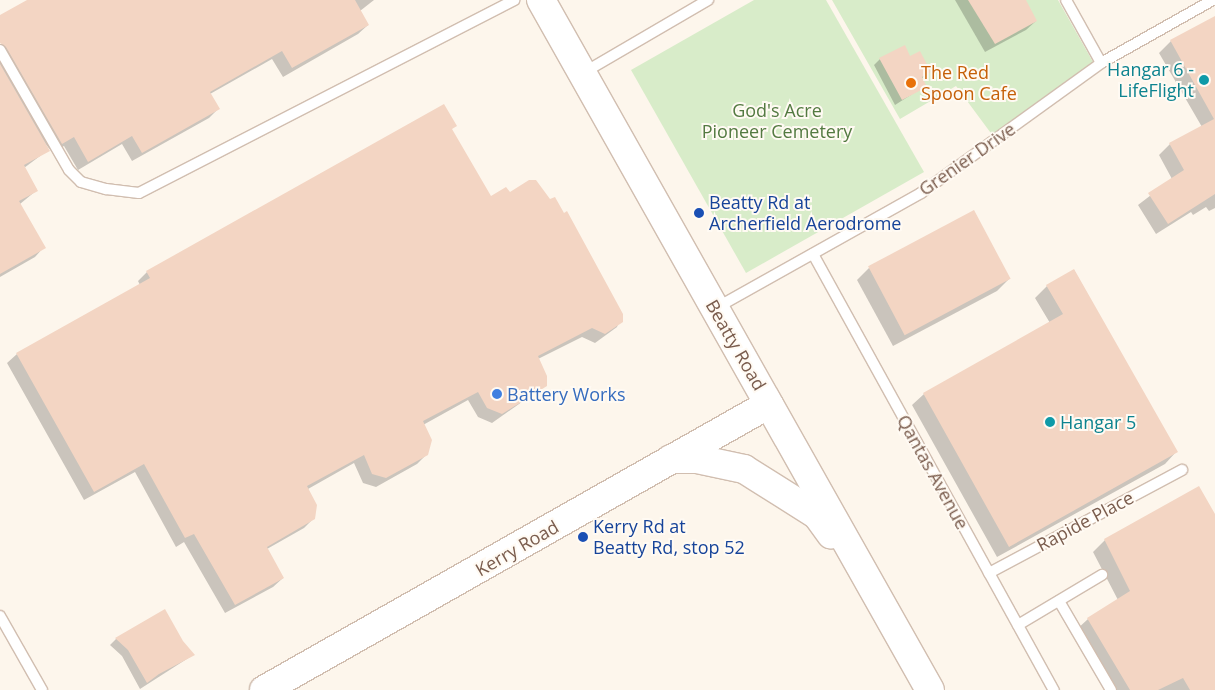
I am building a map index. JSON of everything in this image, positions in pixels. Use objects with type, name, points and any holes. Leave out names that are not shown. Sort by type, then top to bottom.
[{"type":"main road","name":"Beatty Road","points":[[541,0],[930,690]]},
{"type":"main road","name":"Kerry Road","points":[[264,690],[769,404]]},
{"type":"main road","points":[[671,459],[697,459],[744,469],[817,515],[882,604]]},
{"type":"lane","points":[[0,50],[69,170],[81,182],[106,189],[139,193],[514,0]]},
{"type":"lane","points":[[582,73],[708,0]]},
{"type":"lane","points":[[1066,0],[1101,63]]},
{"type":"lane","name":"Grenier Drive","points":[[715,308],[922,193],[1101,63],[1213,0]]},
{"type":"lane","name":"Qantas Avenue","points":[[813,254],[1054,690]]},
{"type":"lane","name":"Rapide Place","points":[[989,573],[1182,470]]},
{"type":"lane","points":[[1018,625],[1102,575]]},
{"type":"lane","points":[[1059,601],[1111,690]]},
{"type":"lane","points":[[0,616],[42,690]]},
{"type":"green space","name":"God's Acre Pioneer Cemetery","points":[[754,0],[826,0],[924,172],[746,273],[631,70]]},
{"type":"green space","points":[[832,0],[1058,0],[1093,62],[993,136],[956,86],[900,119]]},
{"type":"building","points":[[27,0],[355,0],[369,25],[292,68],[282,51],[210,92],[220,109],[142,153],[132,136],[88,162],[74,137],[62,144],[6,47],[0,43],[0,15]]},
{"type":"building","points":[[968,0],[1026,0],[1037,21],[995,44]]},
{"type":"building","points":[[1215,16],[1215,194],[1168,224],[1148,193],[1184,170],[1169,143],[1214,119],[1170,40]]},
{"type":"building","points":[[905,45],[910,56],[920,51],[931,72],[922,77],[927,87],[902,100],[879,58]]},
{"type":"building","points":[[0,64],[50,151],[24,165],[38,191],[19,201],[46,248],[0,274]]},
{"type":"building","points":[[444,104],[457,126],[452,129],[491,196],[506,187],[510,192],[529,180],[536,180],[550,199],[555,197],[564,213],[567,211],[623,314],[623,322],[605,334],[592,328],[538,356],[547,376],[547,386],[502,414],[487,408],[478,392],[423,421],[432,440],[428,455],[386,478],[372,474],[364,455],[307,486],[317,505],[315,519],[267,547],[284,578],[235,605],[194,534],[185,538],[144,464],[94,492],[16,353],[150,278],[146,271]]},
{"type":"building","points":[[974,210],[1011,279],[905,335],[868,266]]},
{"type":"building","name":"Hangar 5","points":[[1074,269],[1178,452],[1009,547],[923,393],[1063,314],[1046,285]]},
{"type":"building","points":[[1199,486],[1215,514],[1215,690],[1190,690],[1183,678],[1158,690],[1130,690],[1087,618],[1130,591],[1104,539]]},
{"type":"building","points":[[165,609],[183,641],[195,655],[159,674],[147,683],[128,650],[115,638]]},
{"type":"place","name":"Hangar 6 - LifeFlight","points":[[1204,80]]},
{"type":"place","name":"The Red Spoon Cafe","points":[[911,83]]},
{"type":"place","name":"Beatty Rd at Archerfield Aerodrome","points":[[699,213]]},
{"type":"place","name":"Battery Works","points":[[497,394]]},
{"type":"place","name":"Hangar 5","points":[[1050,422]]},
{"type":"place","name":"Kerry Rd at Beatty Rd, stop 52","points":[[583,537]]}]
